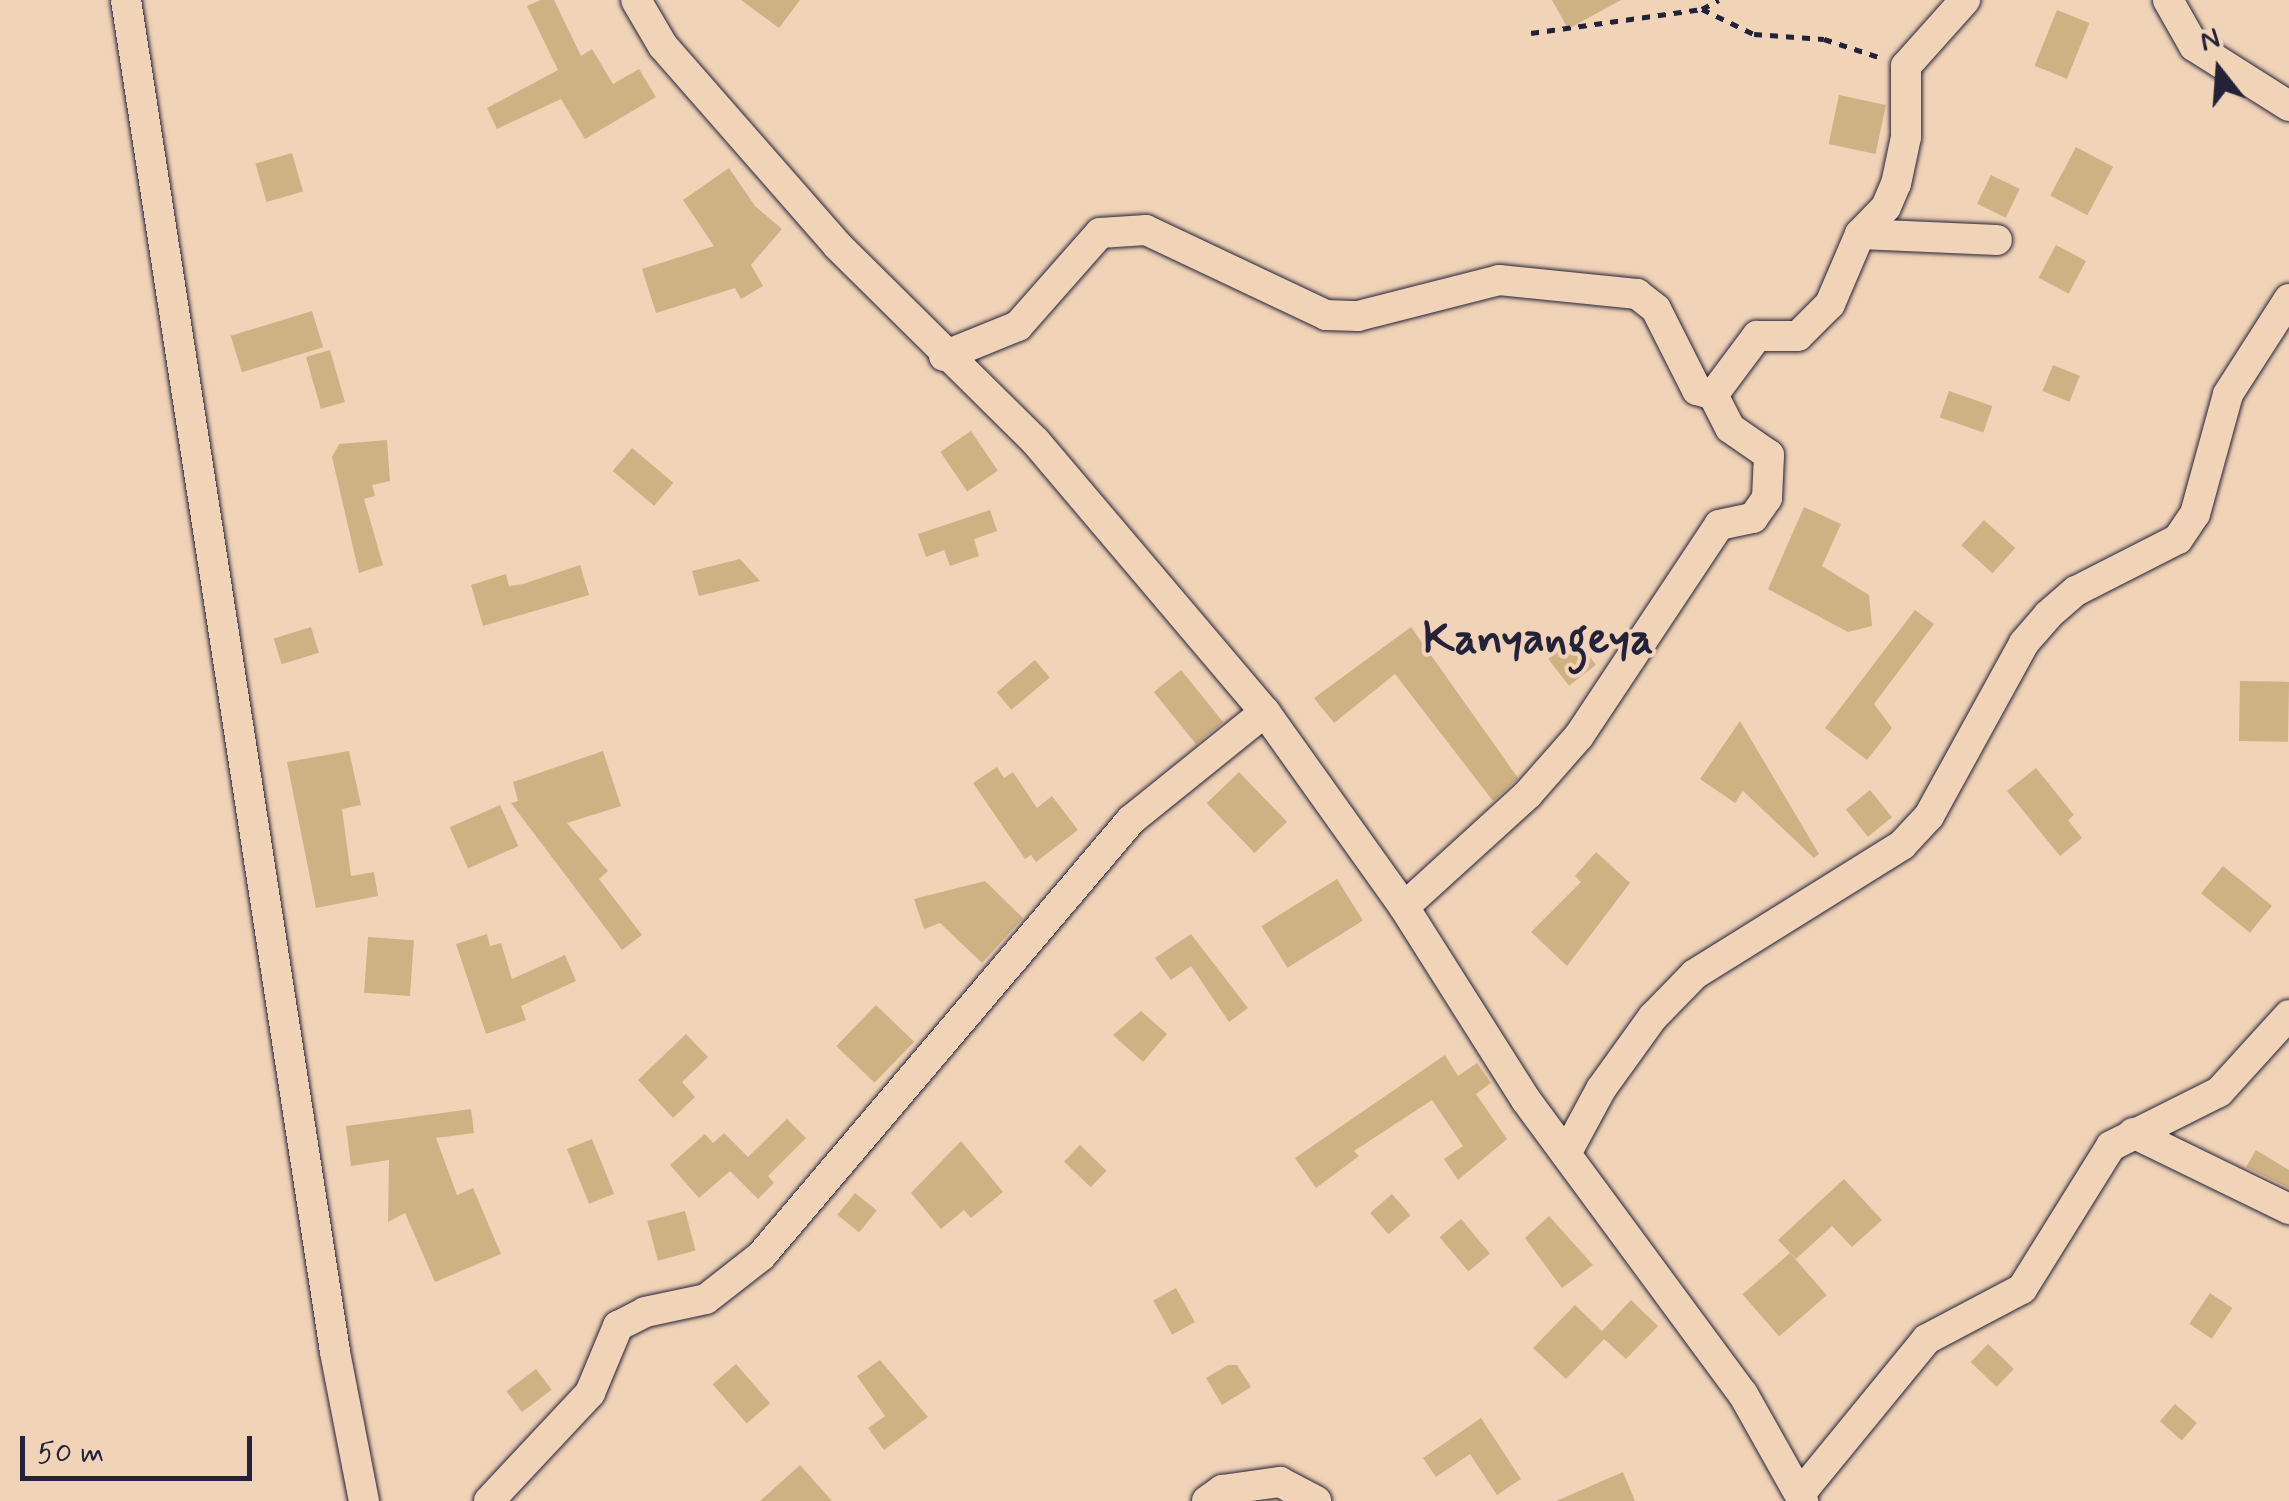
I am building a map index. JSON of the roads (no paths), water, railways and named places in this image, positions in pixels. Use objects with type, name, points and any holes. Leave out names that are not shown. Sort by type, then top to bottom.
[{"type":"street","points":[[126,0],[334,1352],[364,1501]]},
{"type":"street","points":[[636,0],[663,46],[944,356],[1036,442],[1265,712],[1404,907],[1490,1049],[1743,1394],[1802,1498],[1927,1339],[2022,1289],[2096,1162],[2133,1133],[2219,1092],[2289,1015]]},
{"type":"street","points":[[1713,395],[1757,336],[1798,336],[1830,304],[1860,234],[1886,207],[1896,184],[1906,137],[1906,66],[1965,0]]},
{"type":"street","points":[[2168,0],[2194,46],[2289,106]]},
{"type":"street","points":[[944,356],[1018,326],[1100,233],[1146,230],[1326,315],[1377,312],[1499,280],[1636,294],[1656,309],[1697,390],[1713,395],[1730,428],[1769,455],[1767,498],[1752,518],[1718,526],[1580,736],[1528,794],[1404,907]]},
{"type":"street","points":[[1860,234],[1997,240]]},
{"type":"street","points":[[1566,1154],[1622,1060],[1696,974],[1902,845],[1930,816],[2024,643],[2048,615],[2088,584],[2149,560],[2178,540],[2195,514],[2228,394],[2289,298]]},
{"type":"street","points":[[489,1501],[590,1393],[618,1326],[646,1312],[706,1298],[761,1256],[1132,820],[1265,712]]},
{"type":"street","points":[[2133,1133],[2289,1209]]},
{"type":"street","points":[[1207,1501],[1222,1490],[1280,1482],[1316,1501]]},
{"type":"district","name":"Kanyangeya","points":[[1538,640]]}]
